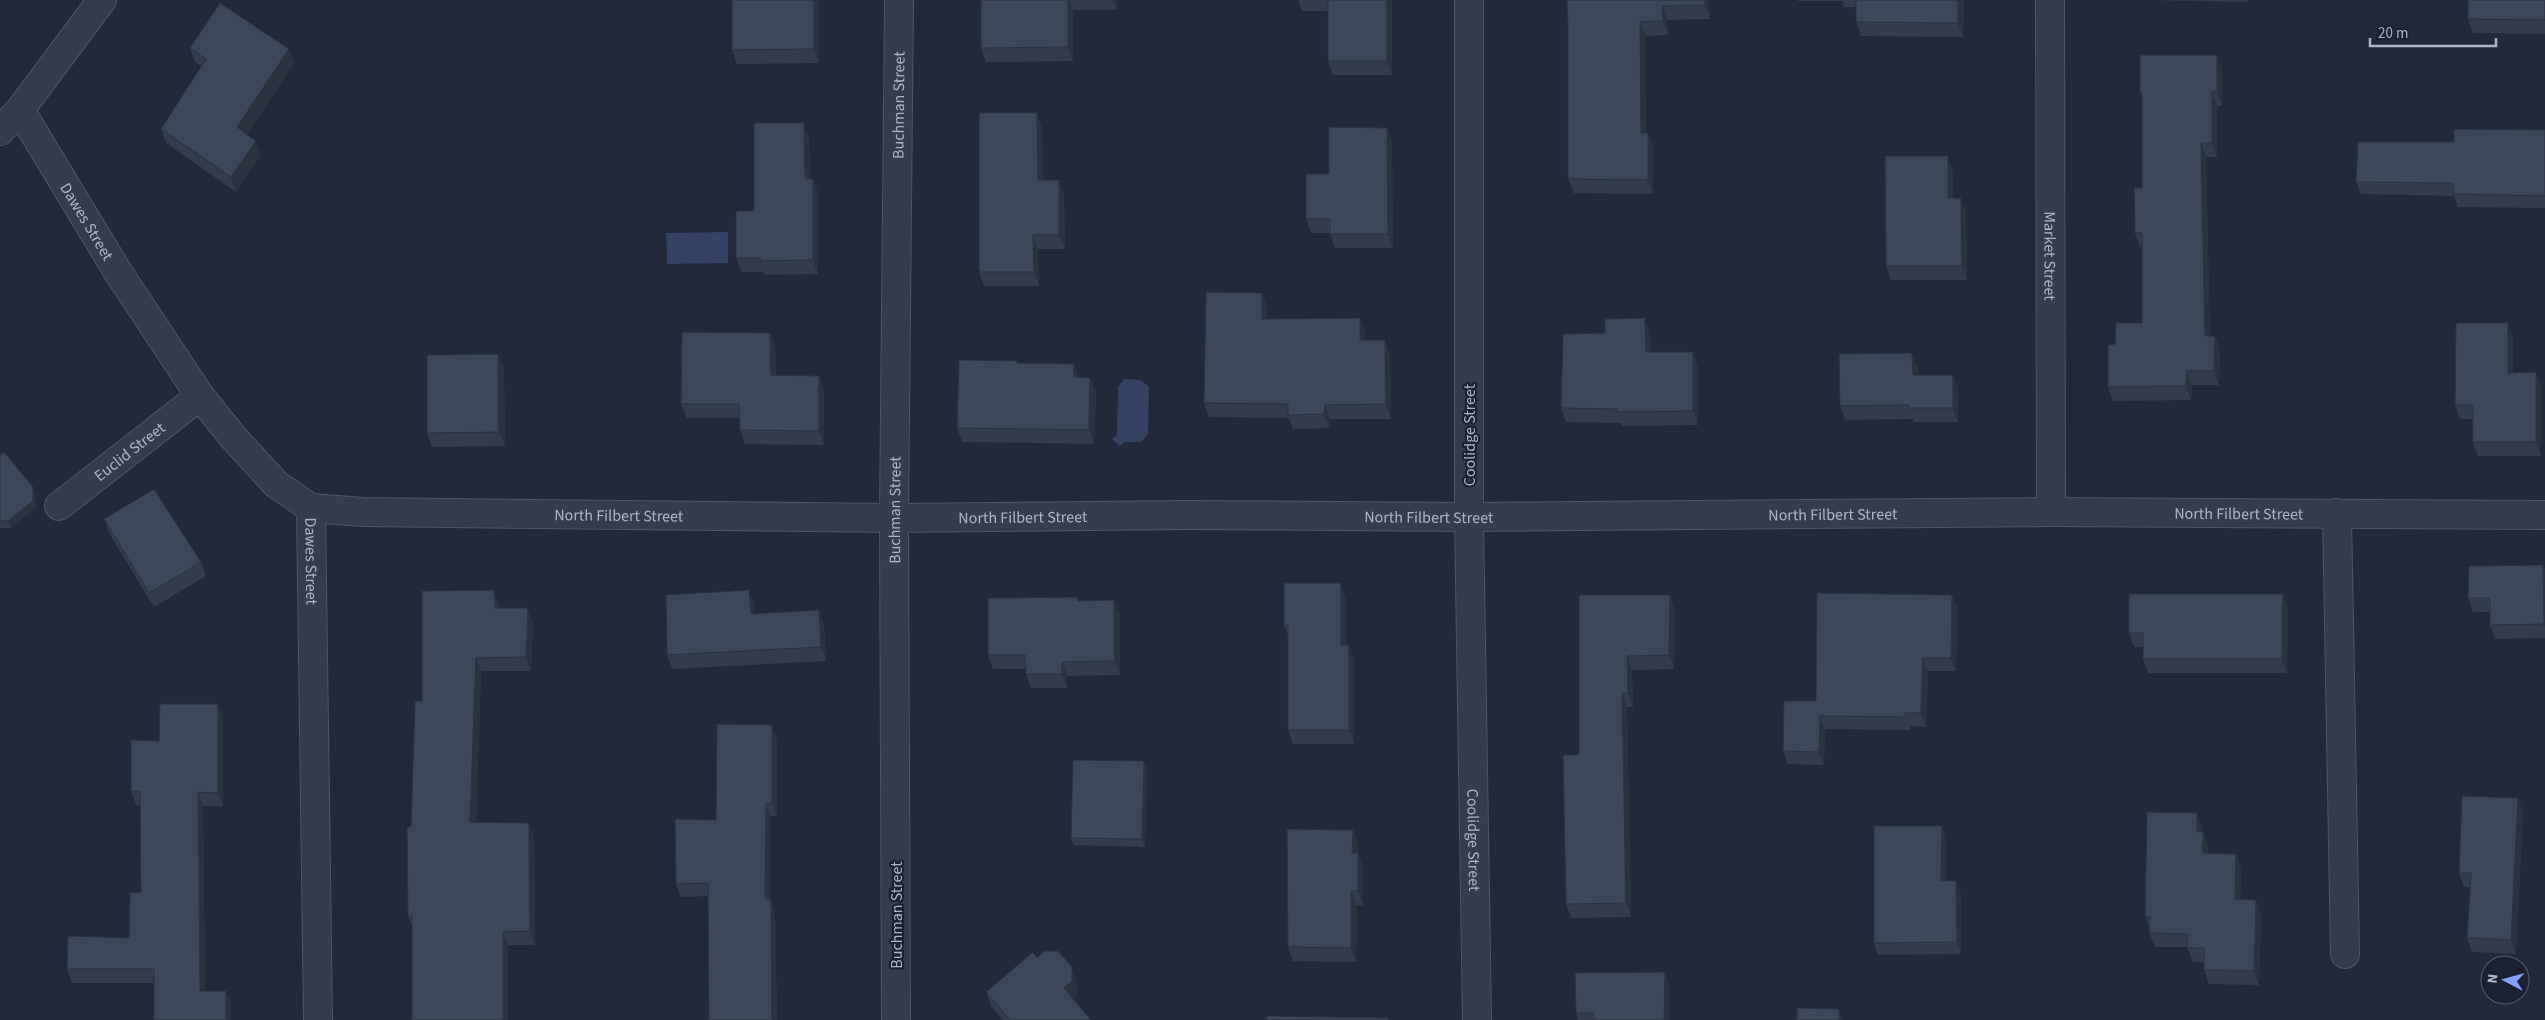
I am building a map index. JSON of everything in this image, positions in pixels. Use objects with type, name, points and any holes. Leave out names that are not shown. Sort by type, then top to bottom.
[{"type":"street","points":[[0,131],[20,110],[102,0]]},
{"type":"street","name":"Buchman Street","points":[[896,1020],[894,518],[899,0]]},
{"type":"street","name":"Coolidge Street","points":[[1470,0],[1469,517],[1477,1020]]},
{"type":"street","name":"Market Street","points":[[2050,0],[2051,512]]},
{"type":"street","name":"Dawes Street","points":[[20,110],[118,272],[200,396],[276,484],[311,508],[318,1020]]},
{"type":"street","name":"Euclid Street","points":[[59,506],[200,396]]},
{"type":"street","name":"North Filbert Street","points":[[311,508],[363,512],[894,518],[1187,515],[1469,517],[2051,512],[2545,515]]},
{"type":"street","points":[[2337,513],[2345,954]]},
{"type":"water","points":[[728,232],[728,263],[667,264],[666,233]]},
{"type":"water","points":[[1124,379],[1141,380],[1149,387],[1148,434],[1141,442],[1125,442],[1120,446],[1112,439],[1117,435],[1118,387]]},
{"type":"building","points":[[732,0],[814,0],[814,49],[732,50]]},
{"type":"building","points":[[981,0],[1068,0],[1068,47],[981,48]]},
{"type":"building","points":[[1328,0],[1387,0],[1387,61],[1328,61]]},
{"type":"building","points":[[1567,0],[1705,0],[1705,5],[1662,6],[1663,21],[1640,22],[1641,133],[1648,133],[1648,180],[1568,179]]},
{"type":"building","points":[[1856,0],[1958,0],[1958,23],[1856,22]]},
{"type":"building","points":[[2468,0],[2545,0],[2545,20],[2468,19]]},
{"type":"building","points":[[220,3],[289,49],[237,127],[256,141],[231,177],[161,129],[206,59],[190,48]]},
{"type":"building","points":[[2140,55],[2217,55],[2217,92],[2212,92],[2212,143],[2201,143],[2205,336],[2215,336],[2214,371],[2187,371],[2186,386],[2108,387],[2108,345],[2115,344],[2116,323],[2142,323],[2142,233],[2135,233],[2134,188],[2142,188]]},
{"type":"building","points":[[979,113],[1037,113],[1038,180],[1059,180],[1059,235],[1033,235],[1034,272],[979,272]]},
{"type":"building","points":[[754,123],[804,123],[805,179],[813,179],[813,260],[760,261],[761,258],[736,258],[736,211],[754,211]]},
{"type":"building","points":[[1329,127],[1387,128],[1388,234],[1330,234],[1330,219],[1306,219],[1306,174],[1329,174]]},
{"type":"building","points":[[2454,129],[2545,130],[2545,196],[2453,194],[2453,183],[2356,182],[2358,142],[2454,142]]},
{"type":"building","points":[[1885,156],[1948,156],[1948,198],[1961,198],[1962,266],[1886,266]]},
{"type":"building","points":[[1206,292],[1262,293],[1262,319],[1360,318],[1360,340],[1385,340],[1386,404],[1325,405],[1324,414],[1288,415],[1288,404],[1204,403]]},
{"type":"building","points":[[1645,318],[1646,352],[1693,352],[1693,411],[1617,412],[1617,409],[1561,408],[1563,334],[1605,333],[1605,319]]},
{"type":"building","points":[[2456,323],[2508,323],[2508,373],[2536,372],[2536,442],[2473,442],[2473,405],[2455,405]]},
{"type":"building","points":[[682,332],[770,333],[771,375],[819,376],[819,431],[740,430],[739,404],[681,404]]},
{"type":"building","points":[[1912,353],[1913,375],[1953,375],[1953,408],[1909,408],[1909,405],[1840,406],[1839,354]]},
{"type":"building","points":[[498,354],[499,432],[427,433],[427,355]]},
{"type":"building","points":[[959,360],[1074,364],[1074,377],[1090,378],[1089,430],[957,428]]},
{"type":"building","points":[[4,452],[33,487],[33,501],[8,521],[0,521],[0,455]]},
{"type":"building","points":[[154,489],[201,562],[149,593],[104,519]]},
{"type":"building","points":[[2543,565],[2544,624],[2490,625],[2490,598],[2468,598],[2469,566]]},
{"type":"building","points":[[1284,583],[1341,583],[1341,645],[1349,645],[1349,730],[1288,730],[1288,625],[1284,625]]},
{"type":"building","points":[[494,590],[495,608],[528,608],[526,657],[476,658],[470,822],[529,823],[530,931],[503,932],[503,1020],[412,1020],[412,916],[408,916],[407,827],[411,827],[415,701],[422,701],[422,591]]},
{"type":"building","points":[[749,590],[751,614],[819,610],[821,647],[667,655],[666,595]]},
{"type":"building","points":[[1817,593],[1952,595],[1951,658],[1923,658],[1921,713],[1905,713],[1906,717],[1820,716],[1819,752],[1783,751],[1784,701],[1816,701]]},
{"type":"building","points":[[2129,594],[2283,594],[2282,659],[2143,659],[2143,633],[2129,633]]},
{"type":"building","points":[[1579,595],[1670,595],[1669,655],[1627,656],[1628,693],[1622,693],[1626,903],[1566,904],[1563,755],[1579,755]]},
{"type":"building","points":[[1077,597],[1078,601],[1114,600],[1115,661],[1062,662],[1062,674],[1026,674],[1025,655],[988,655],[988,598]]},
{"type":"building","points":[[160,704],[218,704],[218,793],[198,792],[200,991],[226,991],[226,1020],[154,1020],[154,969],[67,969],[68,936],[129,938],[130,893],[141,892],[140,791],[131,791],[131,740],[159,741]]},
{"type":"building","points":[[717,724],[772,725],[772,803],[766,803],[765,899],[771,899],[772,1020],[709,1020],[708,883],[676,884],[675,819],[716,820]]},
{"type":"building","points":[[1073,760],[1144,761],[1142,839],[1071,838]]},
{"type":"building","points":[[2462,796],[2518,798],[2511,940],[2467,938],[2471,873],[2459,873]]},
{"type":"building","points":[[2147,812],[2197,813],[2197,832],[2203,832],[2203,853],[2236,854],[2235,899],[2256,900],[2254,971],[2204,970],[2204,948],[2187,948],[2188,934],[2149,933],[2150,917],[2145,916]]},
{"type":"building","points":[[1874,826],[1942,826],[1941,881],[1956,881],[1957,942],[1874,943]]},
{"type":"building","points":[[1287,829],[1353,830],[1352,853],[1358,853],[1358,891],[1351,891],[1351,948],[1288,947]]},
{"type":"building","points":[[1045,951],[1058,951],[1072,967],[1072,981],[1064,988],[1091,1020],[1010,1020],[986,992],[1033,952],[1037,958]]},
{"type":"building","points":[[1665,972],[1664,1020],[1594,1020],[1594,1013],[1576,1013],[1575,973]]},
{"type":"building","points":[[1797,1008],[1839,1009],[1839,1020],[1797,1020]]},
{"type":"building","points":[[1267,1016],[1388,1018],[1388,1020],[1267,1020]]}]
